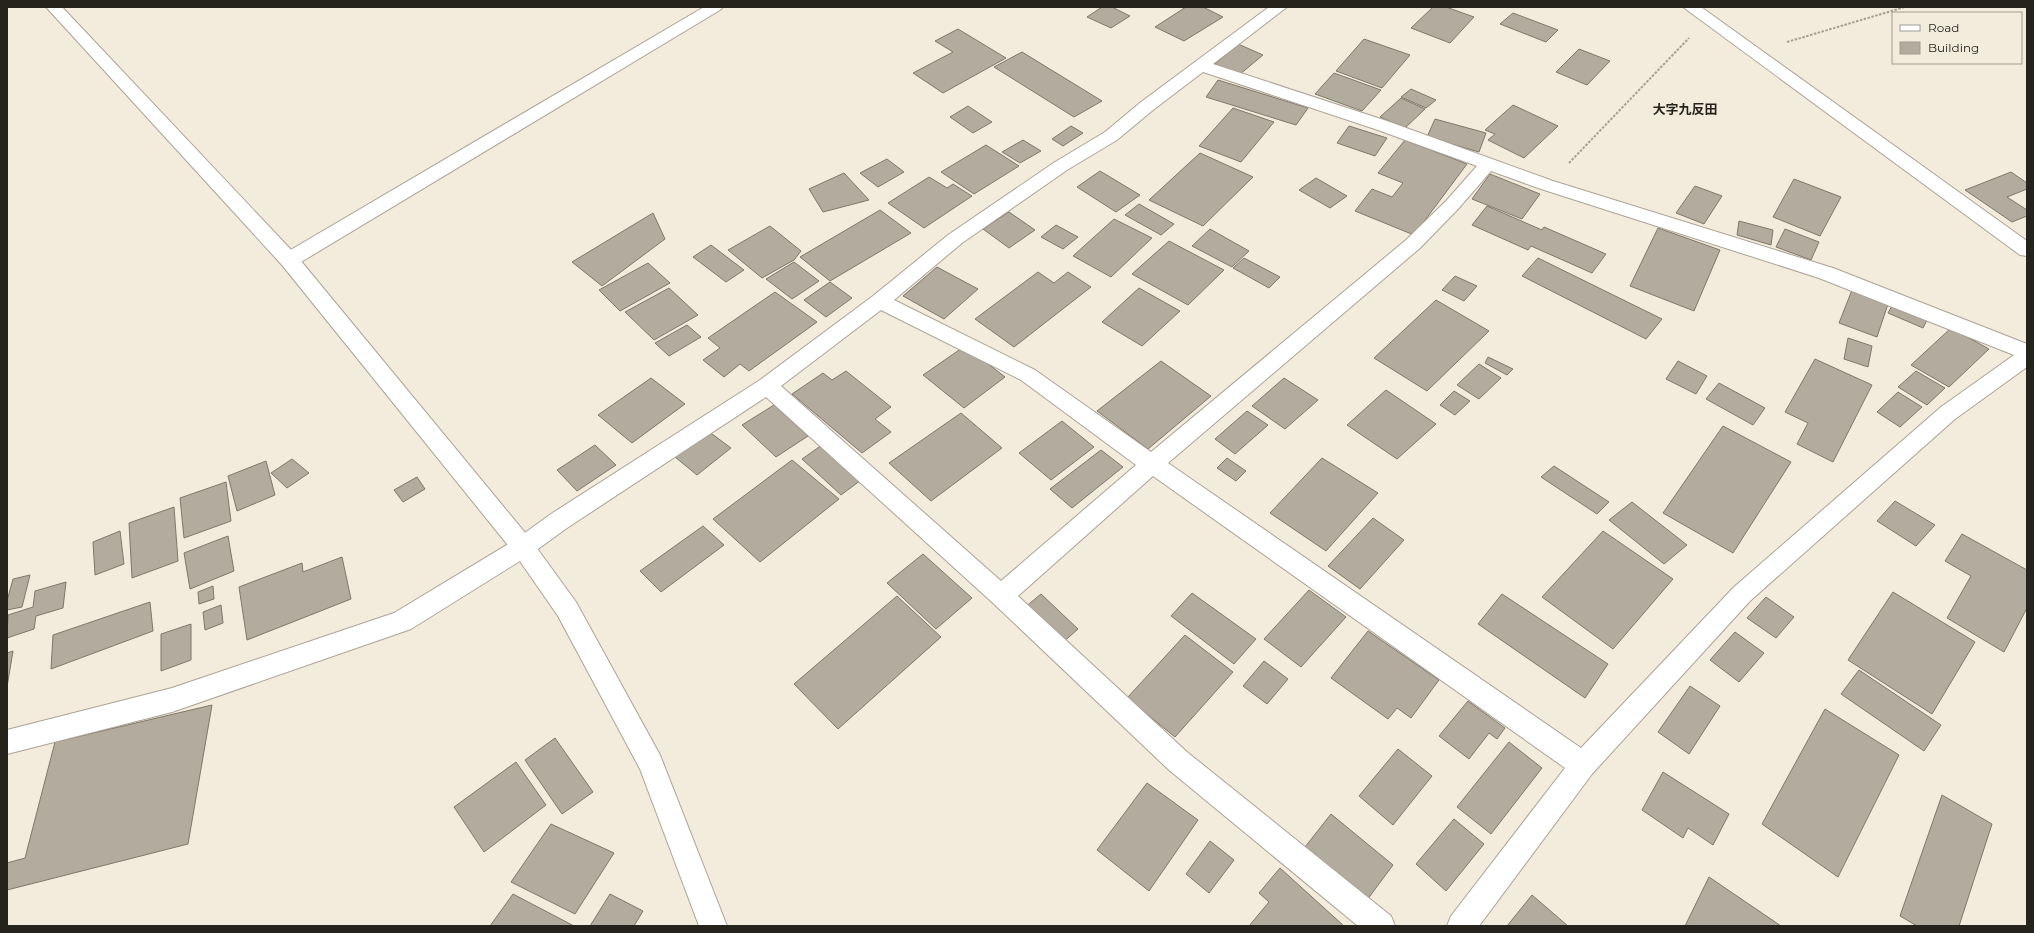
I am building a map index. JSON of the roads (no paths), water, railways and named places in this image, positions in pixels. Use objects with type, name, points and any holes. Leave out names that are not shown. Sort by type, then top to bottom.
[{"type":"street","points":[[54,7],[289,260],[523,547],[567,609],[651,764],[713,926]]},
{"type":"street","points":[[289,260],[715,7]]},
{"type":"street","points":[[7,742],[172,700],[402,621],[523,547],[566,516],[766,386],[880,301],[955,239],[1061,166],[1111,136],[1147,106],[1279,7]]},
{"type":"street","points":[[1691,7],[2027,250]]},
{"type":"street","points":[[1202,66],[1380,125],[1547,185],[1826,273],[2027,352]]},
{"type":"street","points":[[1001,596],[1152,464],[1413,244],[1452,206],[1487,164]]},
{"type":"street","points":[[880,301],[1028,374],[1152,464],[1583,765]]},
{"type":"street","points":[[1461,926],[1583,765],[1742,594],[1948,413],[2027,356]]},
{"type":"street","points":[[766,386],[1001,596],[1178,761],[1381,926]]},
{"type":"district","name":"大字九反田","points":[[1685,109]]}]
